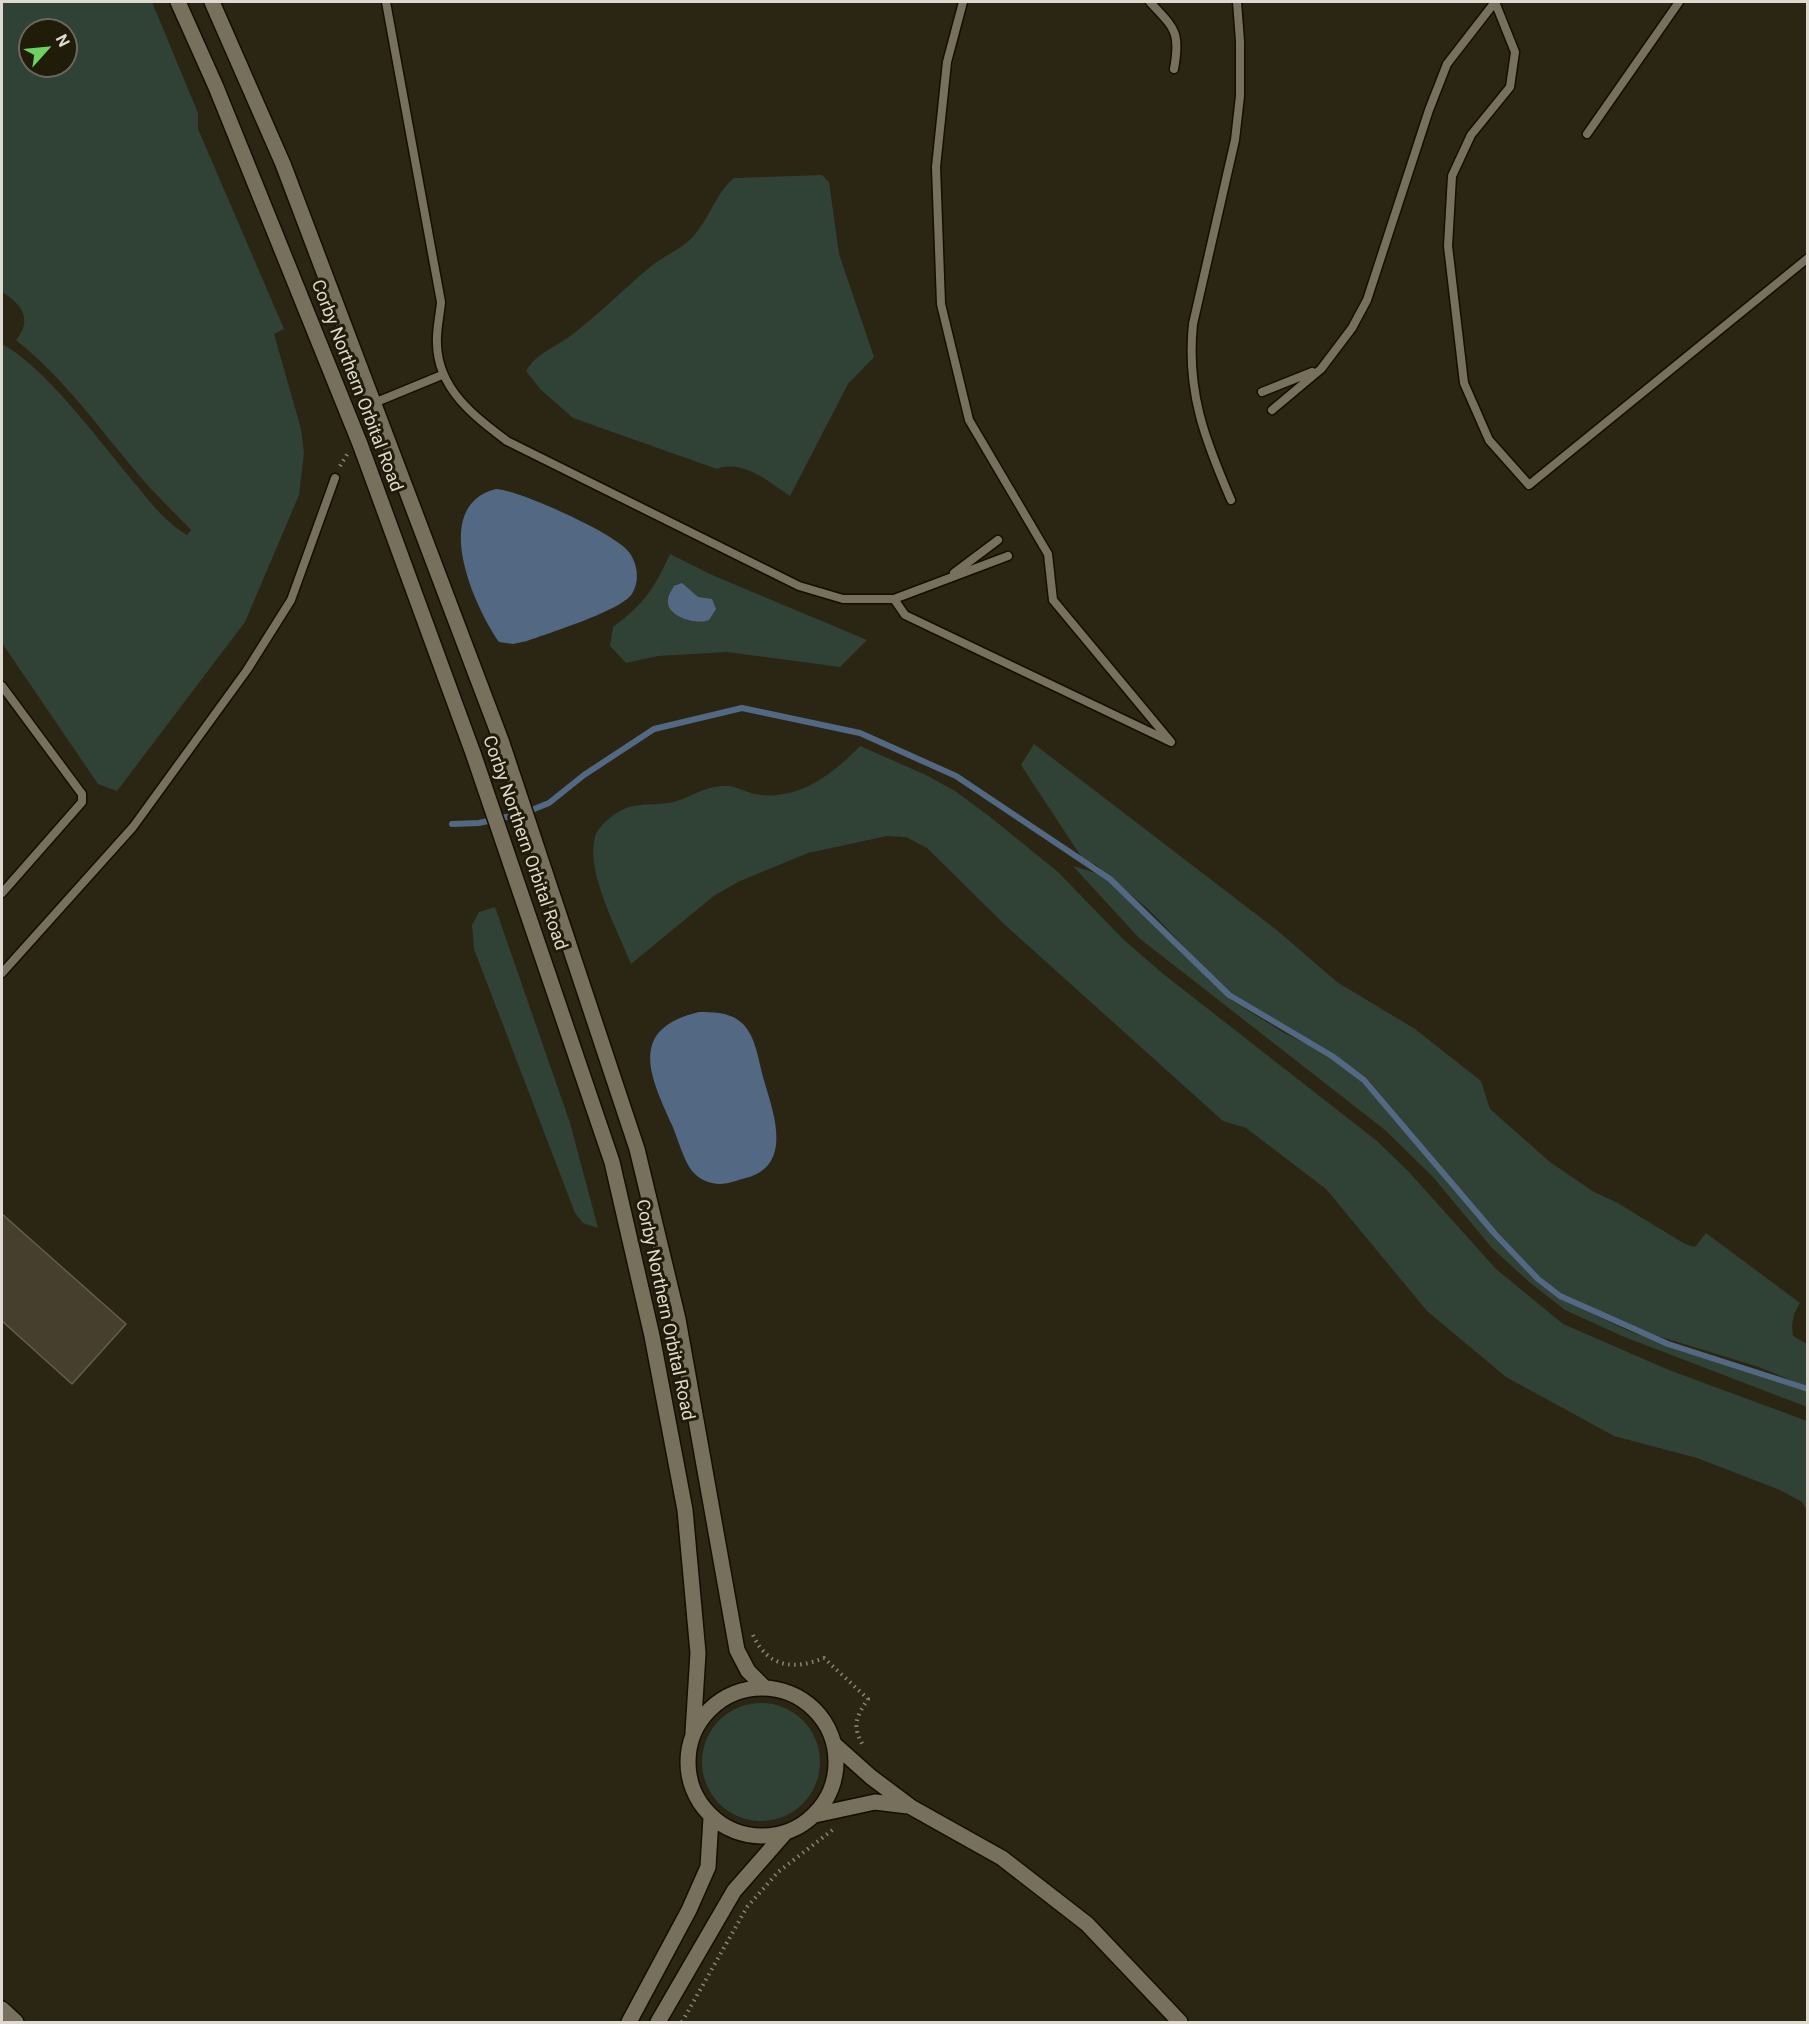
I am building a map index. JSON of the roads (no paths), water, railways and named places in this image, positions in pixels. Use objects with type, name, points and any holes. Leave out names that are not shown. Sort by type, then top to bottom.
[{"type":"street","name":"Corby Northern Orbital Road","points":[[178,2],[216,87],[360,444],[473,753],[612,1162],[652,1336],[685,1510],[698,1653],[693,1733]]},
{"type":"street","name":"Corby Northern Orbital Road","points":[[212,2],[284,164],[502,743],[637,1149],[678,1319],[737,1650],[748,1671],[765,1688]]},
{"type":"street","points":[[784,1834],[758,1838],[733,1832],[711,1818],[696,1799],[688,1777],[687,1755],[693,1733],[705,1713],[722,1699],[743,1690],[765,1688],[795,1696],[813,1708],[826,1725],[834,1744],[836,1764],[833,1785],[815,1815]]},
{"type":"street","points":[[834,1744],[861,1769],[911,1807],[1002,1858],[1087,1924],[1180,2022]]},
{"type":"street","points":[[658,2022],[734,1891],[784,1834],[815,1815],[874,1802],[911,1807]]},
{"type":"street","points":[[629,2022],[689,1910],[708,1867],[711,1818]]},
{"type":"street","points":[[2,2009],[16,2022]]},
{"type":"lane","points":[[386,2],[441,302],[437,344],[442,375],[468,411],[507,441],[799,586],[843,599],[894,599],[1008,556]]},
{"type":"lane","points":[[894,599],[905,615],[1171,742],[1053,600],[1048,554],[969,420],[941,304],[936,167],[947,62],[963,2]]},
{"type":"lane","points":[[1150,2],[1165,16],[1178,37],[1174,69]]},
{"type":"lane","points":[[1231,500],[1206,442],[1198,414],[1190,356],[1193,324],[1235,140],[1240,96],[1237,2]]},
{"type":"lane","points":[[1495,2],[1515,52],[1510,87],[1471,135],[1452,176],[1448,246],[1464,383],[1489,440],[1529,486],[1808,258]]},
{"type":"lane","points":[[1272,410],[1321,369],[1352,328],[1367,300],[1429,110],[1448,64],[1495,2]]},
{"type":"lane","points":[[1587,134],[1679,2]]},
{"type":"lane","points":[[1262,392],[1321,369]]},
{"type":"lane","points":[[374,403],[442,375]]},
{"type":"lane","points":[[2,973],[133,827],[248,670],[291,600],[335,478]]},
{"type":"lane","points":[[944,580],[998,540]]},
{"type":"lane","points":[[2,686],[82,794],[82,802],[2,893]]},
{"type":"water","points":[[496,489],[544,504],[619,543],[628,551],[636,566],[637,578],[632,594],[614,607],[567,627],[527,641],[513,644],[499,642],[469,582],[463,558],[461,535],[465,515],[476,499]]},
{"type":"water","points":[[682,583],[698,597],[712,599],[716,609],[709,620],[692,621],[679,617],[670,609],[668,601],[670,594],[674,586]]},
{"type":"water","points":[[699,1012],[729,1015],[744,1025],[752,1038],[775,1122],[775,1151],[769,1163],[759,1173],[725,1184],[708,1182],[692,1171],[683,1155],[652,1072],[650,1056],[653,1042],[661,1030],[676,1020]]},
{"type":"waterway","points":[[452,824],[479,823],[524,813],[549,803],[584,775],[654,729],[742,708],[860,733],[956,776],[1110,879],[1229,995],[1332,1056],[1364,1080],[1495,1234],[1538,1279],[1560,1296],[1668,1344],[1808,1389]]}]
